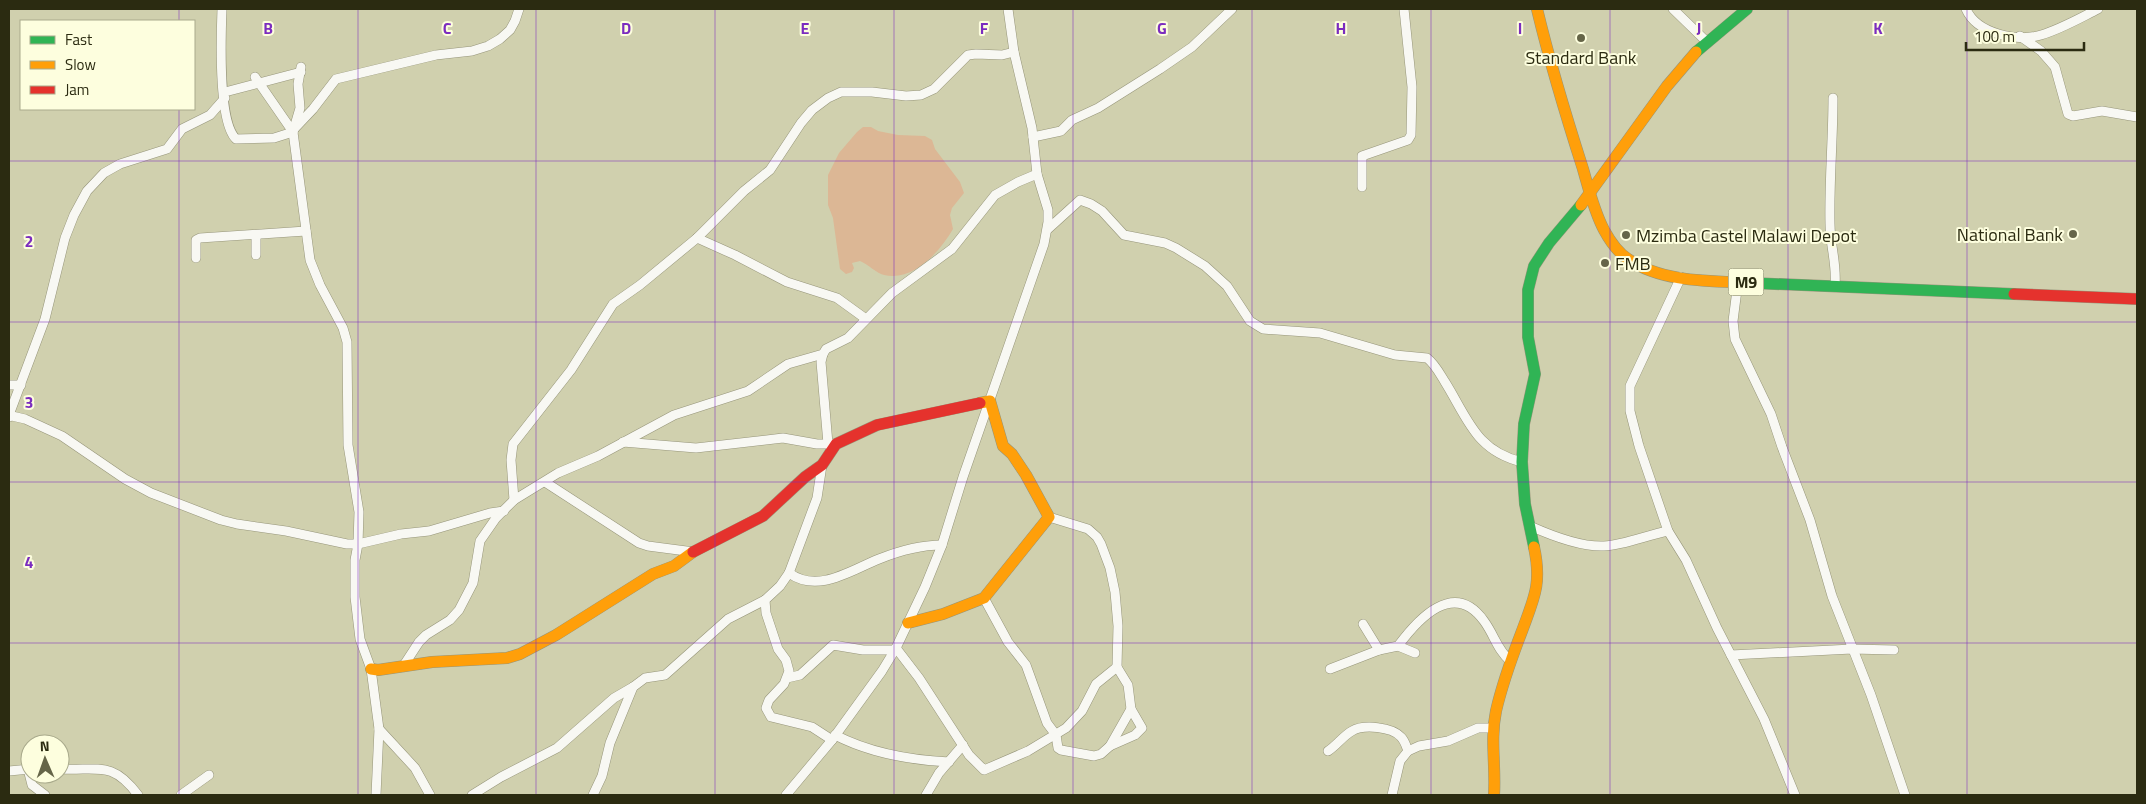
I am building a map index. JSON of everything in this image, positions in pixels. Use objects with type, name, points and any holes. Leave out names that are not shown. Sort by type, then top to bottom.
[{"type":"street","points":[[222,9],[221,52],[228,123],[236,139],[274,138],[294,130],[336,79],[436,55],[472,51],[488,46],[510,30],[519,9]]},
{"type":"street","points":[[786,795],[833,738],[869,690],[895,649],[908,623],[942,545],[963,477],[1048,229],[1047,204],[1038,174],[1034,137],[1014,52],[1008,9]]},
{"type":"street","points":[[1034,137],[1061,131],[1072,120],[1098,108],[1160,70],[1192,47],[1232,9]]},
{"type":"street","points":[[1362,187],[1362,156],[1408,140],[1411,136],[1412,87],[1404,9]]},
{"type":"street","name":"M9","points":[[1537,9],[1560,97],[1604,230],[1622,255],[1632,262],[1648,269],[1681,277],[1738,282],[2137,299]]},
{"type":"street","points":[[1673,9],[1707,42]]},
{"type":"street","points":[[1500,795],[1494,789],[1493,728],[1511,662],[1532,607],[1538,577],[1538,564],[1524,496],[1522,462],[1524,424],[1535,374],[1528,337],[1526,312],[1534,266],[1549,243],[1591,193],[1667,86],[1697,51],[1746,9]]},
{"type":"street","points":[[1966,9],[1974,22],[1990,32],[2028,37],[2050,32],[2098,9]]},
{"type":"street","points":[[2020,36],[2041,51],[2055,67],[2068,114],[2073,116],[2102,111],[2137,116]]},
{"type":"street","points":[[514,500],[511,453],[517,440],[571,370],[613,304],[640,285],[697,238],[744,191],[775,165],[806,116],[828,98],[847,92],[906,96],[921,95],[934,89],[968,55],[1002,55],[1014,52]]},
{"type":"street","points":[[376,795],[379,729],[371,669],[360,639],[356,608],[354,576],[358,544],[358,502],[348,445],[347,342],[343,328],[314,273],[308,254],[294,130],[300,108],[298,84],[301,69],[257,80],[225,95],[210,115],[182,129],[167,149],[120,164],[104,173],[88,191],[74,216],[64,243],[45,319],[9,416],[25,419],[53,432],[136,485],[221,520],[246,526],[286,531],[346,544],[358,544],[402,534],[429,531],[490,512],[504,511]]},
{"type":"street","points":[[257,80],[294,130]]},
{"type":"street","points":[[1833,98],[1830,227],[1836,268],[1835,285]]},
{"type":"street","points":[[472,795],[501,777],[557,748],[614,698],[646,678],[665,675],[728,619],[765,600],[780,586],[789,573],[818,498],[822,465],[832,444],[821,362],[822,354],[826,349],[848,338],[892,293],[952,249],[995,195],[1018,182],[1038,174]]},
{"type":"street","points":[[1048,229],[1080,200],[1086,202],[1107,215],[1124,234],[1159,241],[1172,246],[1214,273],[1233,294],[1250,321],[1255,325],[1271,330],[1320,333],[1395,355],[1427,358],[1439,372],[1481,440],[1504,458],[1522,462]]},
{"type":"street","points":[[196,258],[196,240],[200,238],[306,231]]},
{"type":"street","points":[[256,235],[256,255]]},
{"type":"street","points":[[697,238],[787,282],[837,298],[866,319]]},
{"type":"street","points":[[1681,277],[1633,380],[1629,393],[1630,411],[1639,446],[1668,531],[1686,560],[1764,719],[1795,795]]},
{"type":"street","points":[[1738,282],[1733,321],[1735,339],[1771,414],[1810,520],[1832,596],[1871,695],[1905,795]]},
{"type":"street","points":[[404,665],[419,642],[426,635],[450,620],[459,610],[473,583],[480,541],[514,500],[558,473],[598,456],[674,415],[754,389],[774,372],[788,364],[822,354]]},
{"type":"street","points":[[9,385],[21,386]]},
{"type":"street","points":[[622,442],[696,448],[783,438],[832,444],[877,424],[990,401]]},
{"type":"street","points":[[984,598],[1008,642],[1026,665],[1047,723],[1056,735],[1058,748],[1064,752],[1097,755],[1110,746],[1142,730],[1142,725],[1131,708],[1128,685],[1117,667],[1118,626],[1115,592],[1110,568],[1101,544],[1097,537],[1088,529],[1048,517],[1026,475],[1012,454],[1003,446],[990,401]]},
{"type":"street","points":[[371,669],[378,670],[404,665],[507,658],[520,654],[653,574],[681,563],[694,552],[763,516],[822,465]]},
{"type":"street","points":[[545,482],[639,543],[694,552]]},
{"type":"street","points":[[908,623],[943,614],[984,598],[1048,517]]},
{"type":"street","points":[[1530,526],[1550,534],[1596,546],[1612,545],[1668,531]]},
{"type":"street","points":[[789,573],[798,579],[808,581],[830,579],[895,554],[928,546],[942,545]]},
{"type":"street","points":[[765,600],[766,613],[778,649],[788,664],[789,671],[788,678],[766,705],[768,714],[774,718],[812,727],[833,738],[858,747],[877,752],[949,762]]},
{"type":"street","points":[[1398,646],[1416,622],[1428,613],[1443,605],[1459,603],[1469,606],[1485,622],[1497,647],[1511,662]]},
{"type":"street","points":[[1362,624],[1378,650]]},
{"type":"street","points":[[788,678],[800,675],[833,645],[863,650],[895,649]]},
{"type":"street","points":[[1330,669],[1378,650],[1398,646],[1415,653]]},
{"type":"street","points":[[1731,655],[1852,648],[1894,650]]},
{"type":"street","points":[[895,649],[919,678],[969,755],[984,770],[1028,751],[1056,735],[1077,718],[1096,684],[1117,667]]},
{"type":"street","points":[[593,795],[602,776],[610,743],[633,687]]},
{"type":"street","points":[[1110,746],[1131,708]]},
{"type":"street","points":[[1328,751],[1353,730],[1369,728],[1382,729],[1396,734],[1401,737],[1408,751]]},
{"type":"street","points":[[1392,795],[1400,761],[1408,751],[1419,746],[1448,741],[1478,728],[1493,728]]},
{"type":"street","points":[[379,729],[415,768],[430,795]]},
{"type":"street","points":[[926,795],[939,773],[963,745]]},
{"type":"street","points":[[70,769],[108,769],[116,773],[138,795]]},
{"type":"street","points":[[180,795],[209,775]]},
{"type":"street","points":[[32,784],[45,795]]},
{"type":"shaded area","points":[[863,127],[871,127],[878,131],[898,135],[925,136],[932,140],[935,149],[960,182],[964,193],[952,208],[950,215],[953,229],[948,238],[925,263],[906,274],[884,275],[860,261],[852,263],[854,268],[852,272],[846,274],[840,269],[833,218],[828,205],[828,175],[839,153]]},
{"type":"traffic: fast","points":[[1696,52],[1747,9]]},
{"type":"traffic: fast","points":[[1534,547],[1525,504],[1522,462],[1524,424],[1535,374],[1528,337],[1528,290],[1534,266],[1549,243],[1581,205]]},
{"type":"traffic: fast","points":[[1753,283],[2014,294]]},
{"type":"traffic: slow","points":[[1537,9],[1558,89],[1592,200],[1600,223],[1614,246],[1628,259],[1656,273],[1705,281],[1753,283]]},
{"type":"traffic: slow","points":[[1581,205],[1667,86],[1696,52]]},
{"type":"traffic: slow","points":[[908,623],[943,614],[984,598],[1049,517],[1026,475],[1012,454],[1003,446],[990,401],[980,403]]},
{"type":"traffic: slow","points":[[1494,795],[1494,722],[1501,691],[1536,590],[1537,571],[1534,547]]},
{"type":"traffic: slow","points":[[371,669],[378,670],[432,662],[507,658],[520,654],[556,635],[653,574],[674,566],[693,552]]},
{"type":"traffic: jam","points":[[2014,294],[2137,299]]},
{"type":"traffic: jam","points":[[693,552],[763,516],[805,477],[822,465],[836,444],[877,425],[980,403]]},
{"type":"place","name":"Standard Bank","points":[[1581,38]]},
{"type":"place","name":"National Bank","points":[[2073,234]]},
{"type":"place","name":"Mzimba Castel Malawi Depot","points":[[1626,235]]},
{"type":"place","name":"FMB","points":[[1605,263]]}]
